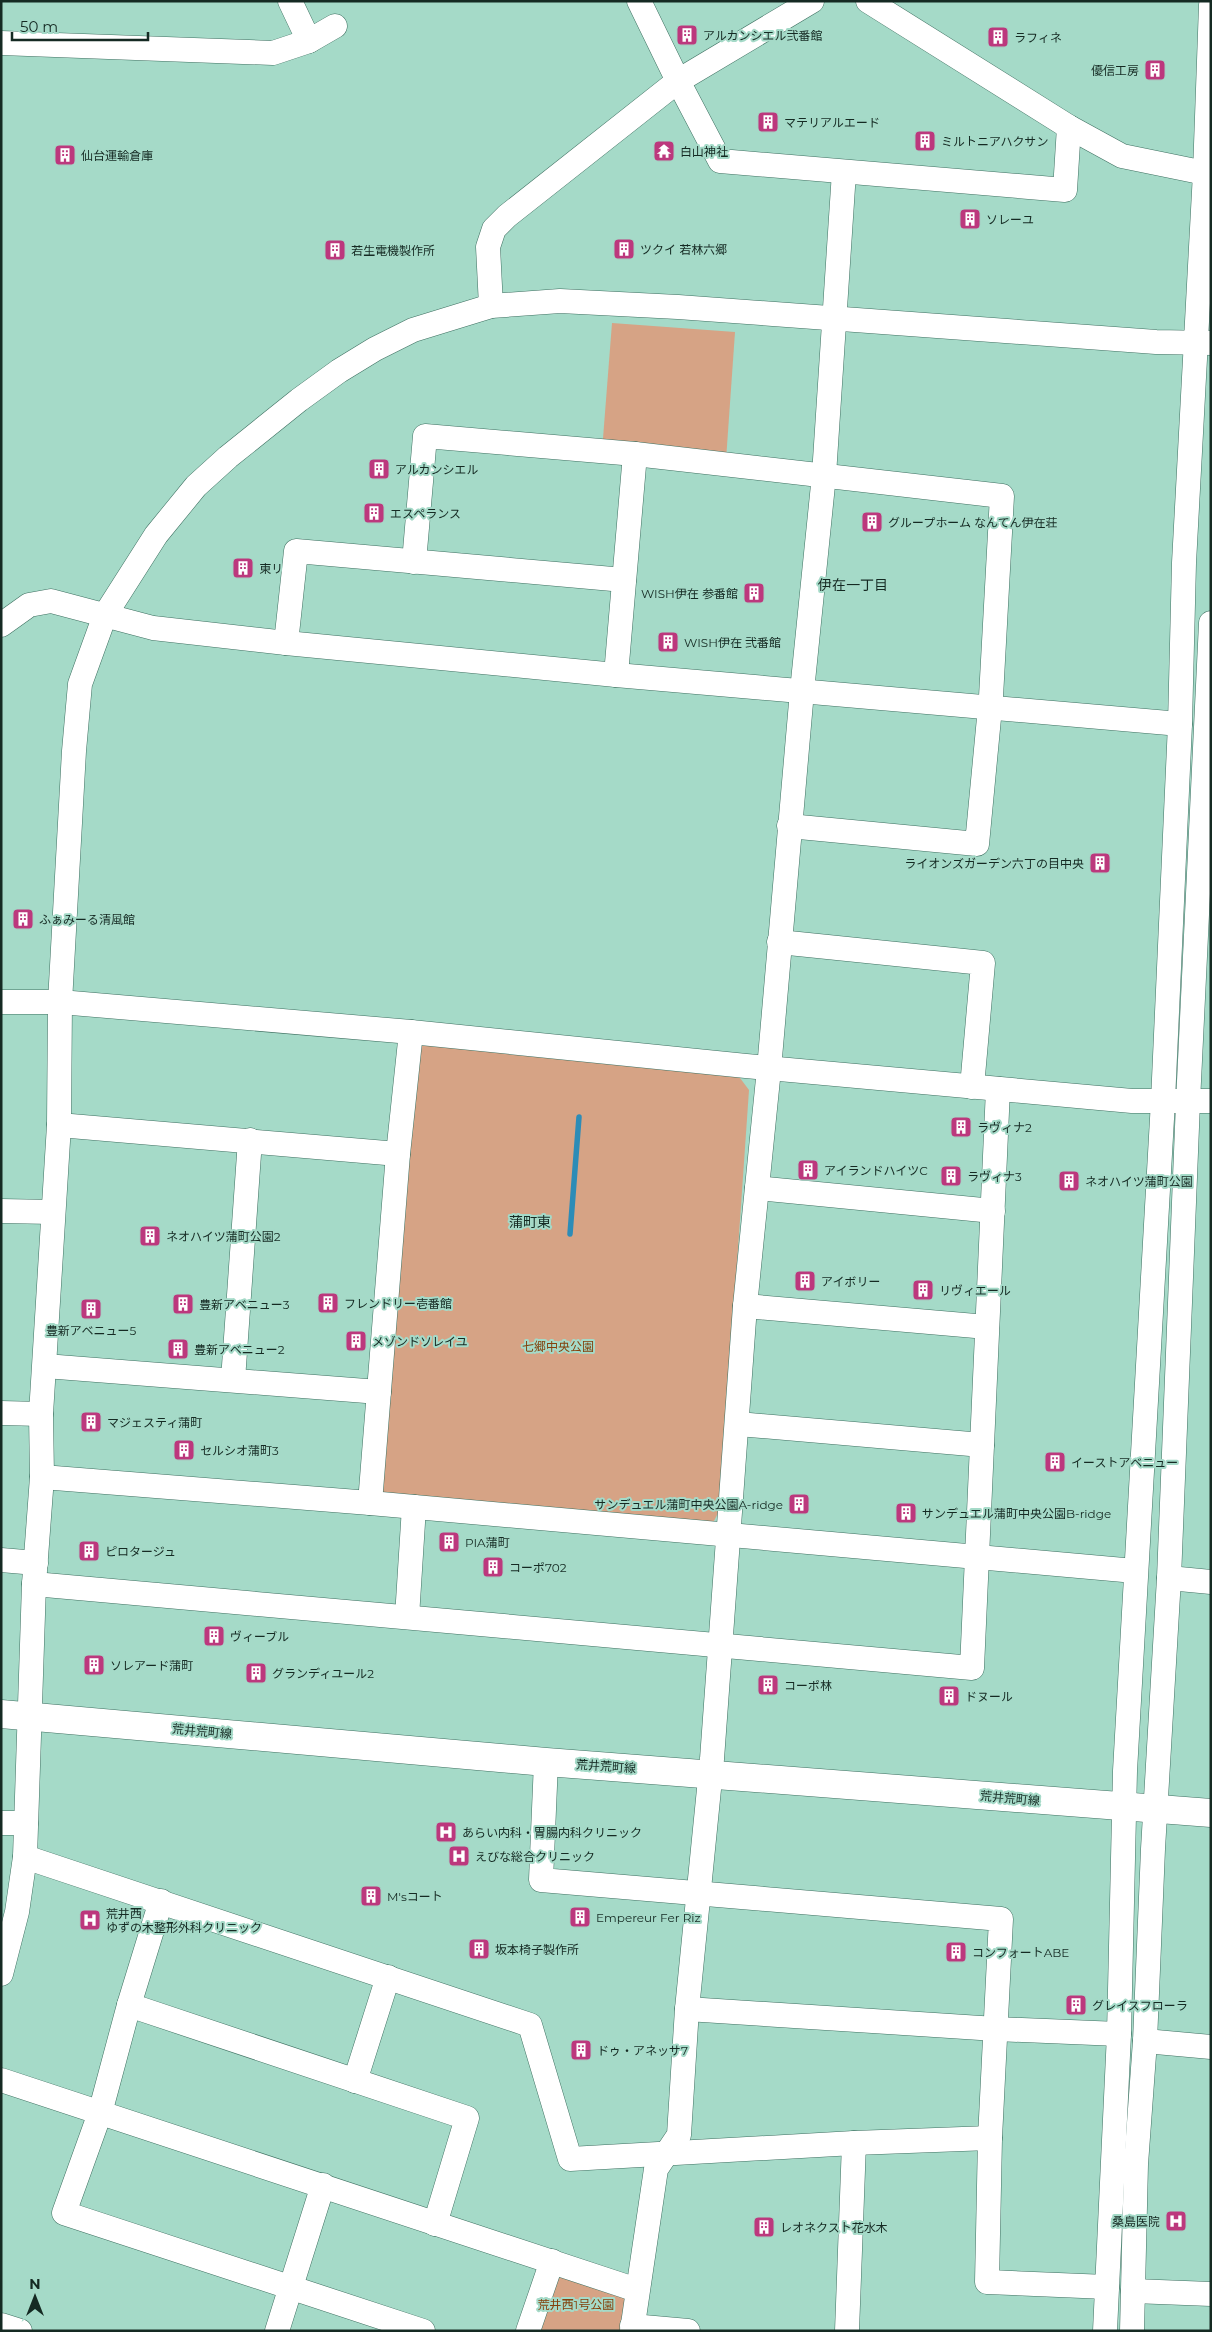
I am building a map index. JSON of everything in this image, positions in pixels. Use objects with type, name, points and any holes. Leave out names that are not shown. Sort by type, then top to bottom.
[{"type":"main road","name":"荒井荒町線","points":[[1,1714],[546,1762],[711,1773],[1211,1814]]},
{"type":"street","points":[[290,1],[309,41]]},
{"type":"street","points":[[639,1],[678,81],[720,160],[1066,190],[1069,127]]},
{"type":"street","points":[[491,306],[488,247],[494,230],[524,202],[678,81],[812,1]]},
{"type":"street","points":[[868,1],[1069,127],[1122,156],[1205,173]]},
{"type":"street","points":[[1105,2331],[1119,2034],[1124,1808],[1135,1571],[1164,1102],[1180,724],[1184,563],[1203,343],[1205,173],[1211,5]]},
{"type":"street","points":[[1,43],[273,53],[309,41],[335,26]]},
{"type":"street","points":[[688,2331],[632,2329],[656,2168],[679,2135],[687,2009],[711,1773],[738,1424],[745,1306],[769,1068],[789,826],[824,475],[836,319],[844,172]]},
{"type":"street","points":[[1,1974],[16,1912],[25,1857],[35,1573],[42,1477],[41,1414],[59,1125],[60,1002],[74,751],[80,684],[106,615],[156,534],[196,486],[260,430],[339,371],[375,349],[413,330],[491,306],[560,301],[678,307],[1203,343]]},
{"type":"street","points":[[414,562],[424,436],[635,454],[1002,496],[990,707],[977,844],[789,826]]},
{"type":"street","points":[[616,676],[635,454]]},
{"type":"street","points":[[286,643],[296,551],[624,580]]},
{"type":"street","points":[[1,625],[29,605],[44,601],[58,602],[153,628],[286,643],[616,676],[1180,724]]},
{"type":"street","points":[[1132,2331],[1136,2164],[1145,2041],[1155,1810],[1199,1102],[1211,624]]},
{"type":"street","points":[[779,942],[983,963],[972,1087]]},
{"type":"street","points":[[1,1002],[60,1002],[411,1032],[1132,1102],[1199,1102]]},
{"type":"street","points":[[370,1503],[398,1154],[411,1032]]},
{"type":"street","points":[[1,1560],[35,1573],[407,1617],[972,1668],[998,1089]]},
{"type":"street","points":[[59,1125],[398,1154]]},
{"type":"street","points":[[233,1380],[250,1140]]},
{"type":"street","points":[[757,1188],[992,1211]]},
{"type":"street","points":[[1,1211],[53,1212]]},
{"type":"street","points":[[745,1306],[987,1327]]},
{"type":"street","points":[[45,1366],[379,1392]]},
{"type":"street","points":[[1,1413],[41,1414]]},
{"type":"street","points":[[738,1424],[982,1445]]},
{"type":"street","points":[[42,1477],[370,1503],[1135,1571]]},
{"type":"street","points":[[407,1617],[414,1507]]},
{"type":"street","points":[[1168,1578],[1211,1582]]},
{"type":"street","points":[[546,1762],[541,1880],[1001,1919],[990,2138],[987,2282],[1108,2287]]},
{"type":"street","points":[[1,1823],[26,1823]]},
{"type":"street","points":[[25,1857],[530,2025],[570,2160],[854,2143],[990,2138]]},
{"type":"street","points":[[161,1901],[129,2005],[100,2113],[64,2213],[423,2331]]},
{"type":"street","points":[[355,2080],[388,1977]]},
{"type":"street","points":[[129,2005],[467,2118],[436,2224]]},
{"type":"street","points":[[687,2009],[996,2030],[1119,2034]]},
{"type":"street","points":[[1145,2041],[1211,2047]]},
{"type":"street","points":[[1,2080],[638,2290]]},
{"type":"street","points":[[847,2331],[854,2143]]},
{"type":"street","points":[[277,2331],[323,2185]]},
{"type":"street","points":[[528,2331],[552,2261]]},
{"type":"street","points":[[1134,2291],[1211,2294]]},
{"type":"street","points":[[1,2325],[20,2331]]},
{"type":"green space","points":[[612,323],[735,332],[726,460],[602,451]]},
{"type":"green space","name":"七郷中央公園","points":[[425,1043],[737,1074],[749,1090],[720,1509],[712,1525],[370,1503],[415,1051]]},
{"type":"green space","name":"荒井西1号公園","points":[[561,2276],[627,2297],[629,2331],[539,2331],[554,2284]]},
{"type":"waterway","points":[[570,1234],[579,1117]]},
{"type":"place","name":"アルカンシエル弐番館","points":[[687,35]]},
{"type":"place","name":"ラフィネ","points":[[998,37]]},
{"type":"place","name":"優信工房","points":[[1155,70]]},
{"type":"place","name":"マテリアルエード","points":[[768,122]]},
{"type":"place","name":"ミルトニアハクサン","points":[[925,141]]},
{"type":"place","name":"白山神社","points":[[664,151]]},
{"type":"place","name":"仙台運輸倉庫","points":[[65,155]]},
{"type":"place","name":"ソレーユ","points":[[970,219]]},
{"type":"place","name":"ツクイ 若林六郷","points":[[624,249]]},
{"type":"place","name":"若生電機製作所","points":[[335,250]]},
{"type":"place","name":"アルカンシエル","points":[[379,469]]},
{"type":"place","name":"エスペランス","points":[[374,513]]},
{"type":"place","name":"グループホーム なんてん伊在荘","points":[[872,522]]},
{"type":"place","name":"東リ","points":[[243,568]]},
{"type":"place","name":"WISH伊在 参番館","points":[[754,593]]},
{"type":"place","name":"WISH伊在 弐番館","points":[[668,642]]},
{"type":"place","name":"ライオンズガーデン六丁の目中央","points":[[1100,863]]},
{"type":"place","name":"ふぁみーる清風館","points":[[23,919]]},
{"type":"place","name":"ラヴィナ2","points":[[961,1127]]},
{"type":"place","name":"アイランドハイツC","points":[[808,1170]]},
{"type":"place","name":"ラヴィナ3","points":[[951,1176]]},
{"type":"place","name":"ネオハイツ蒲町公園","points":[[1069,1181]]},
{"type":"place","name":"ネオハイツ蒲町公園2","points":[[150,1236]]},
{"type":"place","name":"アイボリー","points":[[805,1281]]},
{"type":"place","name":"リヴィエール","points":[[923,1290]]},
{"type":"place","name":"フレンドリー壱番館","points":[[328,1303]]},
{"type":"place","name":"豊新アベニュー3","points":[[183,1304]]},
{"type":"place","name":"豊新アベニュー5","points":[[91,1309]]},
{"type":"place","name":"メゾンドソレイユ","points":[[356,1341]]},
{"type":"place","name":"豊新アベニュー2","points":[[178,1349]]},
{"type":"place","name":"マジェスティ蒲町","points":[[91,1422]]},
{"type":"place","name":"セルシオ蒲町3","points":[[184,1450]]},
{"type":"place","name":"イーストアベニュー","points":[[1055,1462]]},
{"type":"place","name":"サンデュエル蒲町中央公園A-ridge","points":[[799,1504]]},
{"type":"place","name":"サンデュエル蒲町中央公園B-ridge","points":[[906,1513]]},
{"type":"place","name":"PIA蒲町","points":[[449,1542]]},
{"type":"place","name":"ピロタージュ","points":[[89,1551]]},
{"type":"place","name":"コーポ702","points":[[493,1567]]},
{"type":"place","name":"ヴィーブル","points":[[214,1636]]},
{"type":"place","name":"ソレアード蒲町","points":[[94,1665]]},
{"type":"place","name":"グランディユール2","points":[[256,1673]]},
{"type":"place","name":"コーポ林","points":[[768,1685]]},
{"type":"place","name":"ドヌール","points":[[949,1696]]},
{"type":"place","name":"あらい内科・胃腸内科クリニック","points":[[446,1832]]},
{"type":"place","name":"えびな総合クリニック","points":[[459,1856]]},
{"type":"place","name":"M'sコート","points":[[371,1896]]},
{"type":"place","name":"Empereur Fer Riz","points":[[580,1917]]},
{"type":"place","name":"荒井西 ゆずの木整形外科クリニック","points":[[90,1920]]},
{"type":"place","name":"坂本椅子製作所","points":[[479,1949]]},
{"type":"place","name":"コンフォートABE","points":[[956,1952]]},
{"type":"place","name":"グレイスフローラ","points":[[1076,2005]]},
{"type":"place","name":"ドゥ・アネッサ7","points":[[581,2050]]},
{"type":"place","name":"桑島医院","points":[[1176,2221]]},
{"type":"place","name":"レオネクスト花水木","points":[[764,2227]]},
{"type":"district","name":"伊在一丁目","points":[[853,585]]},
{"type":"district","name":"蒲町東","points":[[530,1222]]}]
